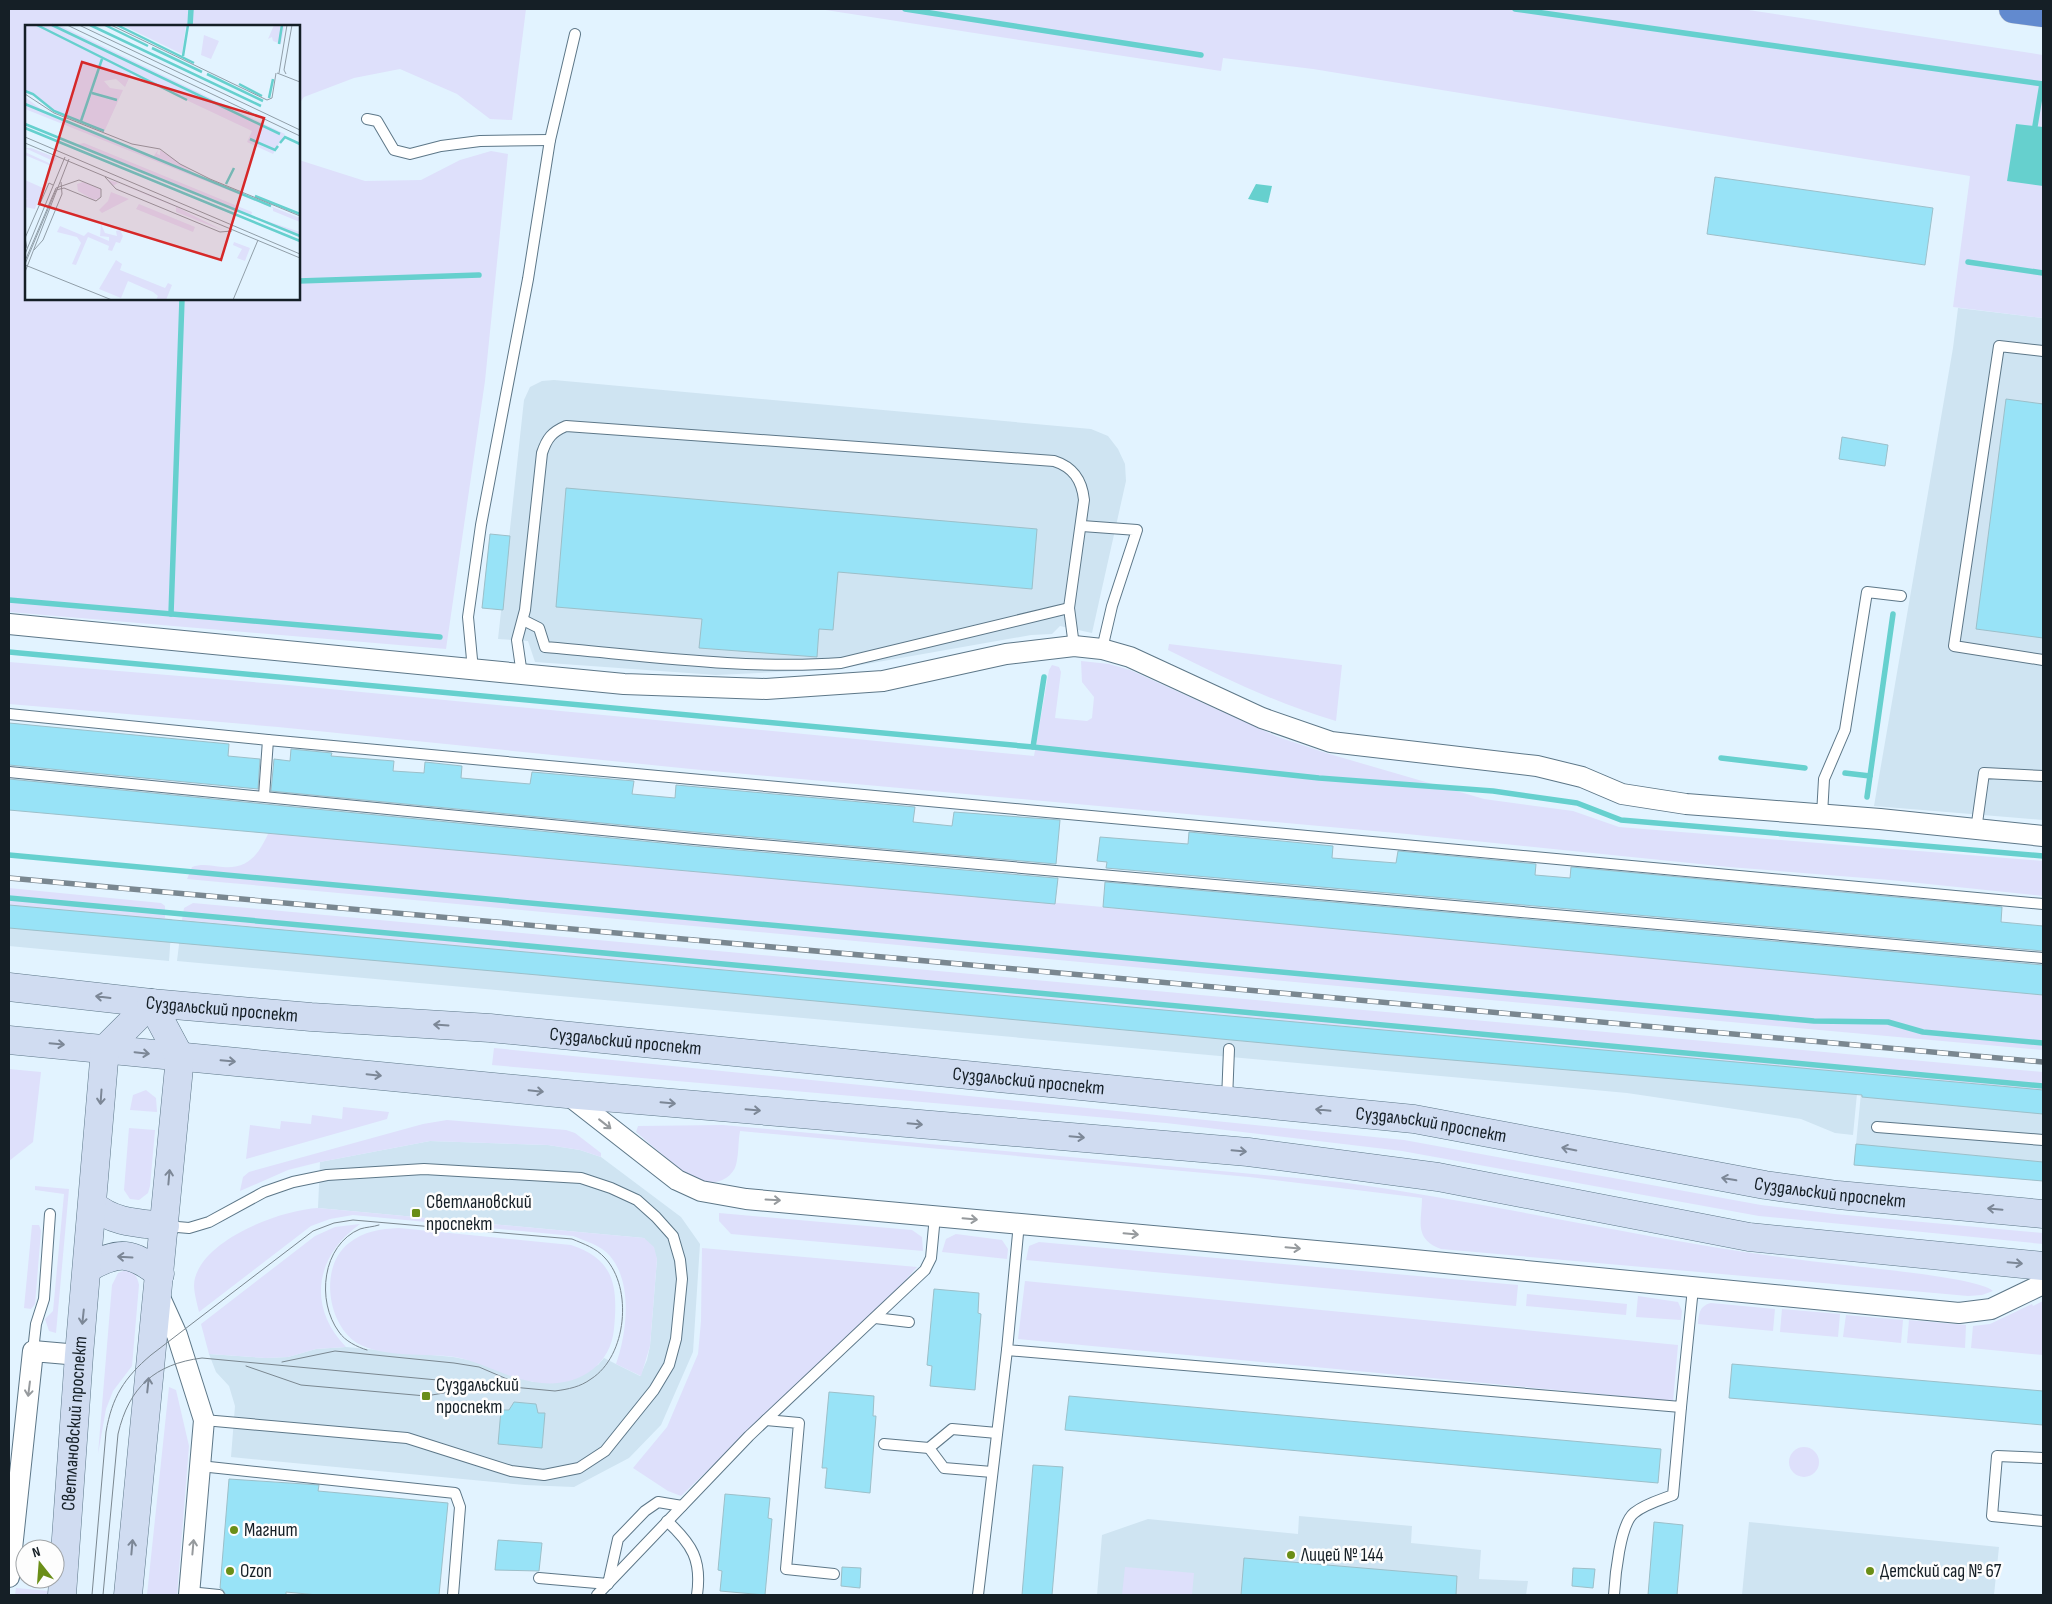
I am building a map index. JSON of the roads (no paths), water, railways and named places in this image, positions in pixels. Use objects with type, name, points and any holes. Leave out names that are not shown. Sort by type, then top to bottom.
[{"type":"highway","points":[[2013,9],[2043,13]]},
{"type":"main road","name":"Суздальский проспект","points":[[9,987],[151,1003],[311,1017],[500,1029],[1414,1119],[1764,1185],[1838,1195],[2043,1214]]},
{"type":"main road","points":[[105,1049],[151,1003],[180,1057],[128,1595]]},
{"type":"main road","points":[[9,1040],[567,1094],[1248,1152],[1438,1177],[1749,1237],[2043,1266]]},
{"type":"main road","name":"Светлановский проспект","points":[[62,1595],[79,1355],[88,1268],[105,1049]]},
{"type":"main road","points":[[93,1205],[103,1214],[116,1220],[164,1226]]},
{"type":"main road","points":[[88,1268],[106,1258],[127,1255],[143,1261],[159,1283]]},
{"type":"street","points":[[9,624],[624,684],[766,689],[883,681],[1006,654],[1074,646],[1102,649],[1155,667],[1196,689],[1262,718],[1331,742],[1537,766],[1582,777],[1622,794],[1686,804],[2043,836]]},
{"type":"street","points":[[567,1094],[677,1180],[701,1191],[746,1199],[1019,1223],[1959,1313],[1990,1309],[2043,1284]]},
{"type":"street","points":[[159,1283],[204,1420],[189,1594]]},
{"type":"street","points":[[9,1577],[33,1351],[79,1355]]},
{"type":"lane","points":[[473,670],[468,618],[480,534],[528,279],[550,140],[576,34]]},
{"type":"lane","points":[[367,119],[376,121],[394,150],[410,154],[441,146],[480,142],[550,140]]},
{"type":"lane","points":[[2043,351],[1999,346],[1954,646],[2043,660]]},
{"type":"lane","points":[[522,675],[517,640],[523,620],[542,453],[546,442],[553,432],[566,426],[1054,461],[1068,465],[1082,487],[1082,526],[1069,608],[1074,646]]},
{"type":"lane","points":[[1082,526],[1137,530],[1112,606],[1102,649]]},
{"type":"lane","points":[[1822,815],[1824,779],[1845,730],[1867,592],[1901,596]]},
{"type":"lane","points":[[523,620],[539,628],[545,647],[693,660],[812,665],[840,663],[1069,608]]},
{"type":"lane","points":[[9,714],[268,740],[1180,822],[2043,904]]},
{"type":"lane","points":[[264,796],[268,740]]},
{"type":"lane","points":[[9,772],[694,839],[2043,958]]},
{"type":"lane","points":[[1976,830],[1984,773],[2043,776]]},
{"type":"lane","points":[[1226,1101],[1229,1049]]},
{"type":"lane","points":[[1877,1127],[2043,1140]]},
{"type":"lane","points":[[164,1226],[189,1228],[210,1222],[264,1192],[293,1182],[327,1175],[424,1169],[582,1178],[637,1200],[656,1216],[672,1236],[680,1260],[682,1279],[676,1339],[668,1365],[654,1390],[604,1451],[580,1468],[544,1474],[511,1471],[407,1438],[204,1420]]},
{"type":"lane","points":[[33,1351],[36,1324],[44,1299],[50,1214]]},
{"type":"lane","points":[[597,1595],[766,1420],[925,1270],[931,1258],[935,1216]]},
{"type":"lane","points":[[978,1595],[1007,1350],[1019,1223]]},
{"type":"lane","points":[[1614,1595],[1618,1552],[1632,1514],[1652,1503],[1673,1495],[1693,1288]]},
{"type":"lane","points":[[875,1318],[909,1322]]},
{"type":"lane","points":[[1007,1350],[1681,1407]]},
{"type":"lane","points":[[766,1420],[799,1423],[786,1569],[834,1574]]},
{"type":"lane","points":[[884,1444],[929,1448],[952,1428],[996,1433]]},
{"type":"lane","points":[[929,1448],[944,1468],[992,1472]]},
{"type":"lane","points":[[2043,1458],[1997,1456],[1992,1516],[2043,1521]]},
{"type":"lane","points":[[200,1466],[455,1493],[460,1507],[453,1595]]},
{"type":"lane","points":[[608,1584],[618,1539],[646,1511],[658,1502],[682,1506]]},
{"type":"lane","points":[[667,1521],[684,1536],[693,1549],[698,1566],[698,1595]]},
{"type":"lane","points":[[539,1578],[608,1584]]},
{"type":"lane","points":[[189,1594],[219,1595]]},
{"type":"waterway","points":[[190,25],[191,9]]},
{"type":"waterway","points":[[905,9],[1201,55]]},
{"type":"waterway","points":[[1515,9],[2043,84]]},
{"type":"waterway","points":[[2035,126],[2042,84]]},
{"type":"waterway","points":[[1968,262],[2043,273]]},
{"type":"waterway","points":[[300,281],[479,275]]},
{"type":"waterway","points":[[171,614],[182,300]]},
{"type":"waterway","points":[[9,600],[440,637]]},
{"type":"waterway","points":[[1867,797],[1893,614]]},
{"type":"waterway","points":[[9,652],[1033,747],[1319,778],[1493,791],[1577,803],[1621,820],[2043,856]]},
{"type":"waterway","points":[[1033,747],[1044,677]]},
{"type":"waterway","points":[[1721,758],[1805,768]]},
{"type":"waterway","points":[[1845,773],[1870,776]]},
{"type":"waterway","points":[[9,855],[1814,1021],[1888,1022],[1923,1032],[2043,1043]]},
{"type":"waterway","points":[[9,898],[2043,1086]]},
{"type":"tram line","points":[[92,1595],[106,1432],[112,1408],[126,1380],[151,1355],[313,1231],[334,1223],[353,1220],[572,1239],[598,1252],[614,1271],[620,1286],[622,1303],[619,1339],[612,1355],[603,1368],[587,1382],[570,1388],[555,1391],[202,1358],[185,1361],[158,1372],[146,1381],[129,1403],[118,1434],[103,1595]]},
{"type":"tram line","points":[[367,1350],[344,1338],[332,1319],[327,1305],[327,1275],[337,1247],[347,1237],[360,1229],[379,1225]]},
{"type":"tram line","points":[[282,1362],[335,1351],[479,1367],[514,1382]]},
{"type":"tram line","points":[[246,1366],[301,1385],[426,1396],[479,1387]]},
{"type":"railway","points":[[9,878],[2043,1062]]},
{"type":"place","name":"Светлановский проспект","points":[[416,1213]]},
{"type":"place","name":"Суздальский проспект","points":[[426,1396]]},
{"type":"place","name":"Магнит","points":[[234,1530]]},
{"type":"place","name":"Лицей № 144","points":[[1291,1555]]},
{"type":"place","name":"Ozon","points":[[230,1571]]},
{"type":"place","name":"Детский сад № 67","points":[[1870,1571]]}]
